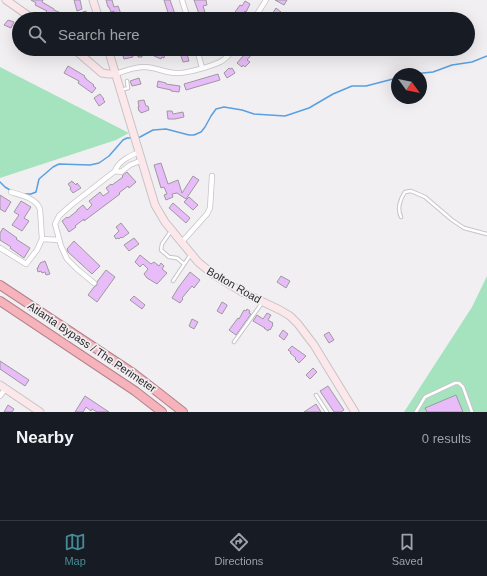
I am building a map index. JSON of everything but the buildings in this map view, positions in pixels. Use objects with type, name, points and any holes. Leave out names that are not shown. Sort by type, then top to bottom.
[{"type":"highway","name":"Atlanta Bypass / The Perimeter","points":[[0,285],[127,370],[183,412]]},
{"type":"highway","name":"Atlanta Bypass / The Perimeter","points":[[0,301],[135,391],[162,412]]},
{"type":"street","points":[[6,0],[23,12]]},
{"type":"street","points":[[93,0],[97,12]]},
{"type":"street","points":[[182,0],[186,12]]},
{"type":"street","points":[[258,12],[266,0]]},
{"type":"street","points":[[83,56],[102,72],[108,74],[116,74],[142,66],[152,67],[176,74],[185,73],[219,62],[227,56]]},
{"type":"street","name":"Bolton Road","points":[[110,56],[155,205],[164,222],[198,262],[214,275],[242,292],[290,316],[305,332],[314,345],[355,412]]},
{"type":"street","points":[[199,56],[202,68]]},
{"type":"street","points":[[94,283],[66,259],[55,225],[59,216],[70,206],[115,171],[117,166],[140,152]]},
{"type":"street","points":[[126,160],[130,165]]},
{"type":"street","points":[[115,171],[121,172],[130,165],[142,160]]},
{"type":"street","points":[[181,243],[207,214],[210,208],[212,176]]},
{"type":"street","points":[[0,248],[26,264],[37,250],[42,239],[39,206],[36,202],[23,195],[10,192]]},
{"type":"street","points":[[42,239],[59,240]]},
{"type":"street","points":[[0,396],[2,387],[40,412]]},
{"type":"lane","points":[[121,91],[128,88],[127,81]]},
{"type":"lane","points":[[401,217],[399,212],[402,196],[405,192],[411,191],[425,197],[452,220],[464,228],[487,234]]},
{"type":"lane","points":[[171,230],[162,244],[161,250],[169,257],[177,258],[184,264]]},
{"type":"lane","points":[[173,281],[191,254]]},
{"type":"lane","points":[[234,342],[263,302]]},
{"type":"lane","points":[[416,412],[425,397],[459,383],[463,387],[472,412]]},
{"type":"lane","points":[[316,395],[327,412]]},
{"type":"green space","points":[[0,67],[129,133],[116,140],[0,178]]},
{"type":"green space","points":[[487,276],[487,412],[404,412],[472,307]]},
{"type":"waterway","points":[[427,73],[452,65],[472,62],[487,56]]},
{"type":"waterway","points":[[137,138],[153,130],[166,129],[194,135],[201,132],[216,109],[224,107],[254,114],[285,116],[309,108],[333,94],[352,86],[366,86],[391,80]]},
{"type":"waterway","points":[[25,194],[36,192],[39,179],[53,167],[59,164],[90,165],[99,163],[109,156],[123,140],[132,138]]},
{"type":"waterway","points":[[0,182],[10,190]]}]
